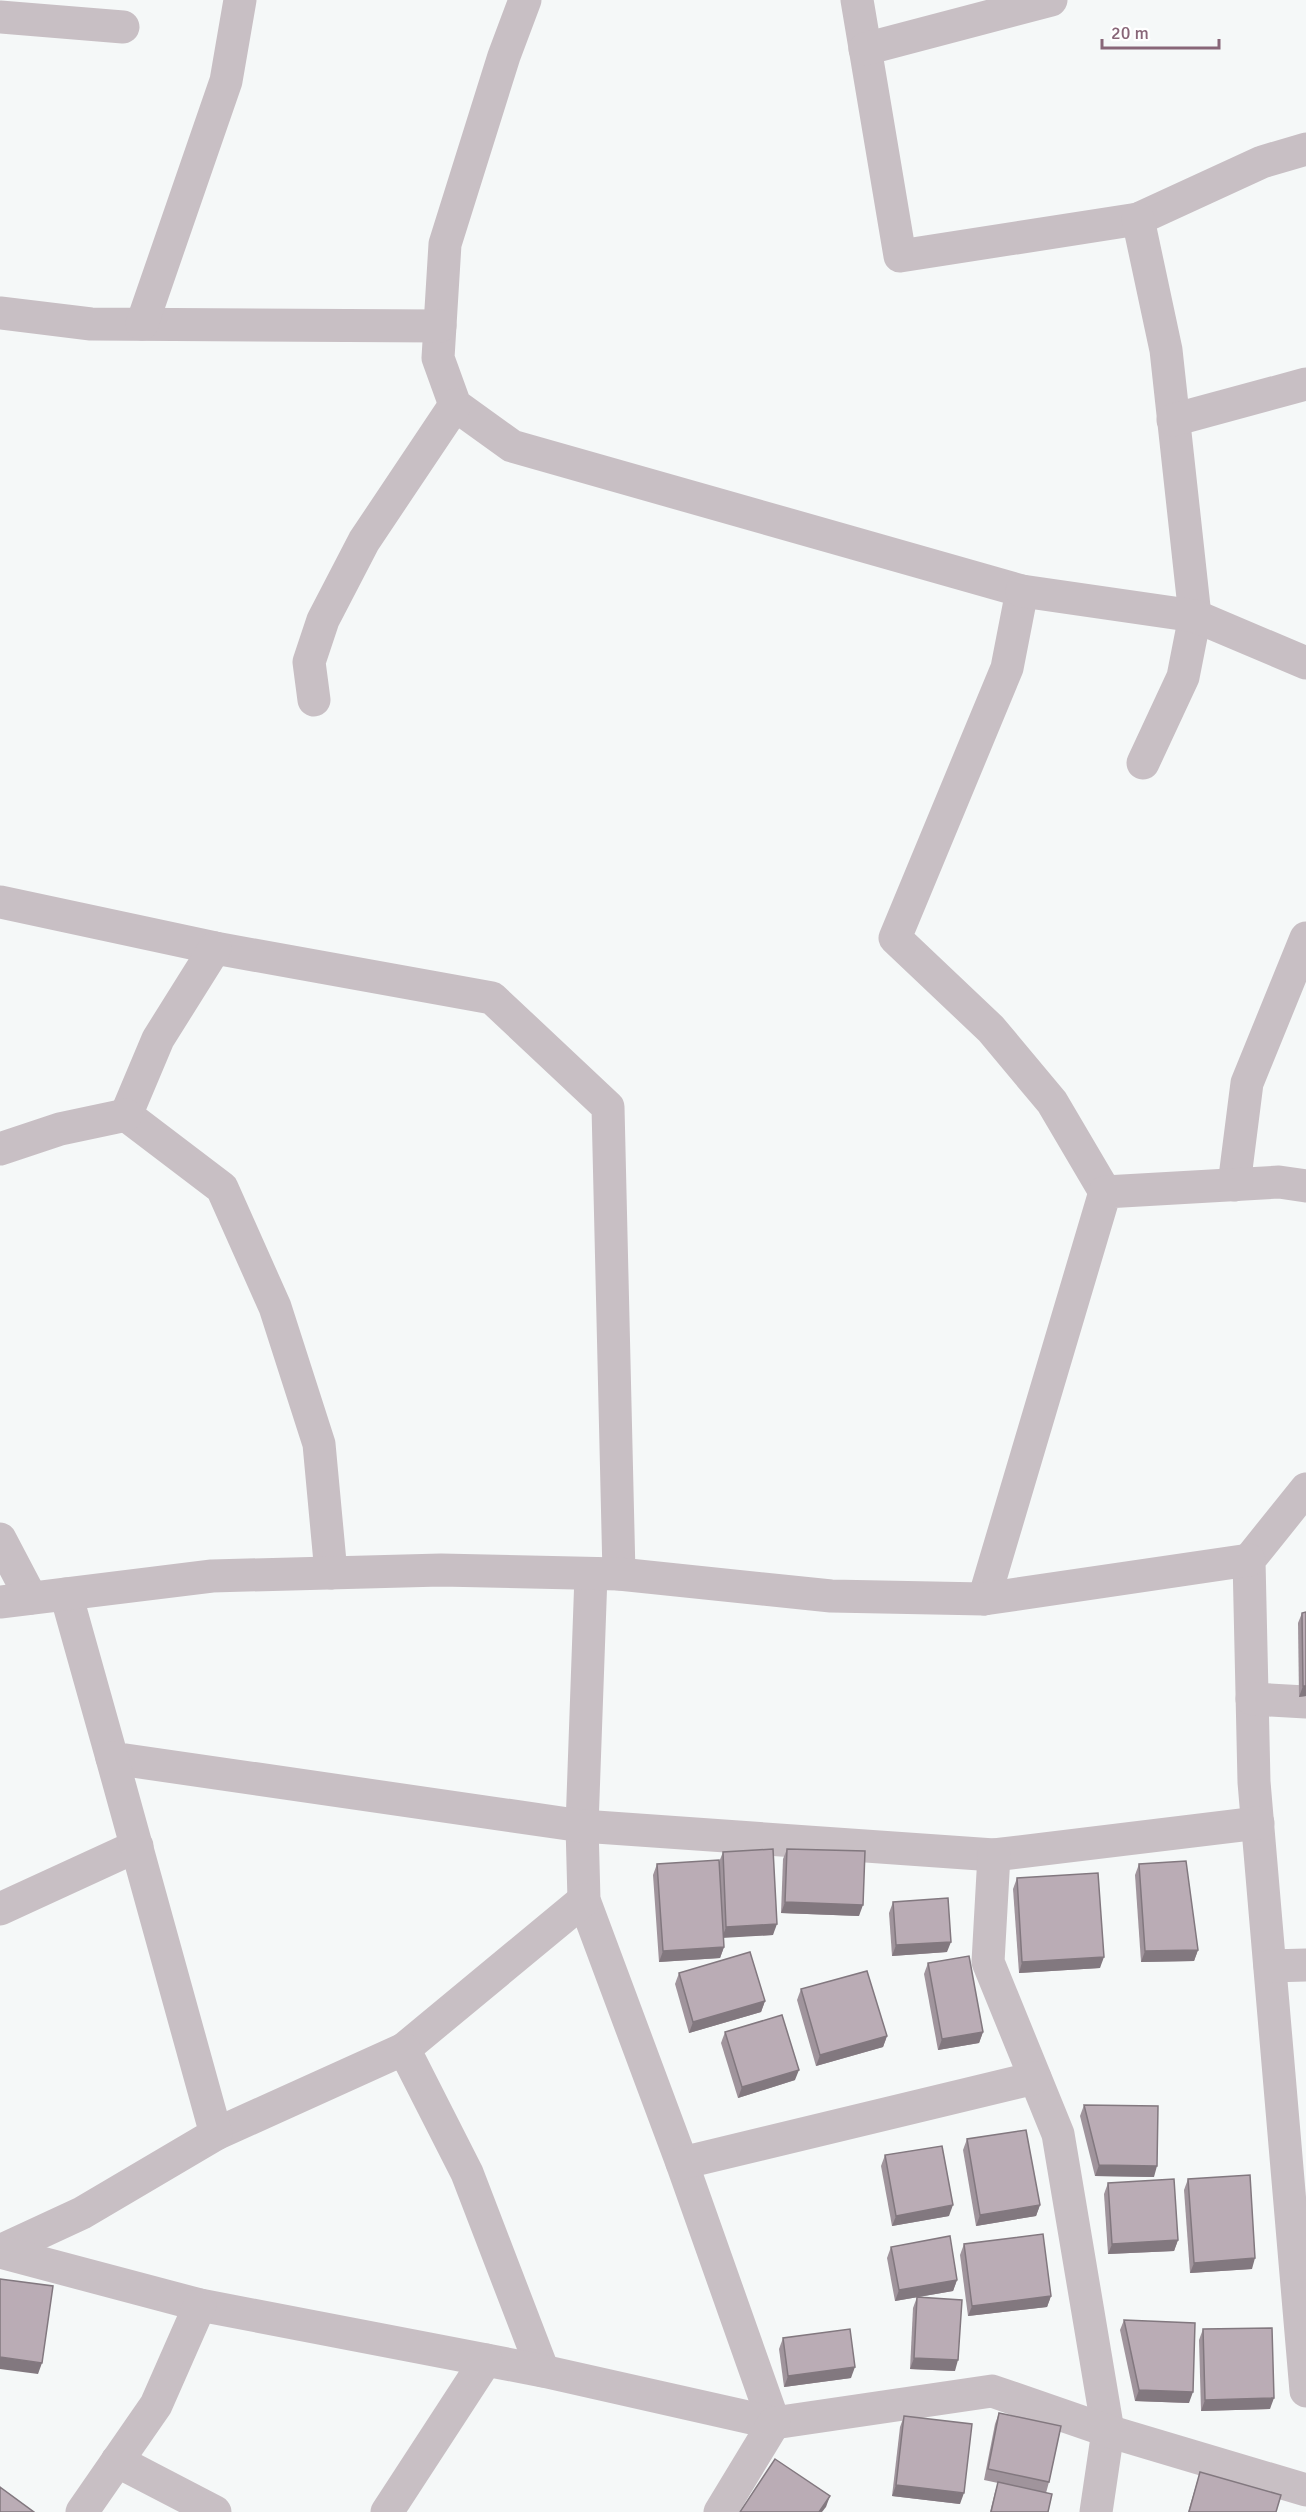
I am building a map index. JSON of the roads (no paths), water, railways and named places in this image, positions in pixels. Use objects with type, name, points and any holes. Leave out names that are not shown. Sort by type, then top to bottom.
[{"type":"street","points":[[0,17],[123,27],[108,0]]},
{"type":"street","points":[[142,324],[226,81],[240,0]]},
{"type":"street","points":[[525,0],[504,56],[445,244],[438,358],[455,405],[512,446],[1022,591],[1195,616],[1306,663]]},
{"type":"street","points":[[857,0],[900,256],[1138,219],[1262,162],[1306,149]]},
{"type":"street","points":[[865,49],[1051,0]]},
{"type":"street","points":[[1138,219],[1166,350],[1195,616],[1183,677],[1143,763]]},
{"type":"street","points":[[0,313],[91,324],[440,326]]},
{"type":"street","points":[[1173,420],[1306,384]]},
{"type":"street","points":[[314,700],[309,662],[323,620],[364,542],[455,405]]},
{"type":"street","points":[[984,1599],[1105,1192],[1052,1102],[991,1029],[895,938],[1007,668],[1022,591]]},
{"type":"street","points":[[0,902],[215,948],[492,998],[608,1107],[605,1574],[582,1826],[584,1900],[682,2163],[774,2423]]},
{"type":"street","points":[[1234,1185],[1247,1083],[1306,938]]},
{"type":"street","points":[[126,1115],[158,1039],[215,948]]},
{"type":"street","points":[[0,1149],[60,1129],[126,1115],[222,1188],[275,1307],[319,1444],[331,1573]]},
{"type":"street","points":[[1105,1192],[1279,1182],[1306,1186]]},
{"type":"street","points":[[1306,1489],[1249,1560],[1254,1782],[1270,1966],[1293,2076],[1306,2391]]},
{"type":"street","points":[[0,1539],[15,1600],[212,1576],[441,1570],[605,1574],[831,1596],[984,1599],[1249,1560]]},
{"type":"street","points":[[66,1594],[216,2134]]},
{"type":"street","points":[[1252,1699],[1306,1701]]},
{"type":"street","points":[[112,1758],[582,1826],[994,1855],[1258,1823]]},
{"type":"street","points":[[0,1909],[137,1846]]},
{"type":"street","points":[[994,1855],[988,1962],[1058,2134],[1108,2431],[1096,2512]]},
{"type":"street","points":[[0,2251],[82,2213],[216,2134],[404,2049],[584,1900]]},
{"type":"street","points":[[1270,1966],[1306,1965]]},
{"type":"street","points":[[404,2049],[467,2173],[543,2371]]},
{"type":"street","points":[[682,2163],[1035,2078]]},
{"type":"street","points":[[0,2251],[200,2305],[543,2371],[774,2423],[992,2391],[1108,2431],[1306,2490]]},
{"type":"street","points":[[82,2512],[156,2405],[200,2305]]},
{"type":"street","points":[[387,2512],[486,2360]]},
{"type":"street","points":[[720,2512],[774,2423]]},
{"type":"street","points":[[117,2461],[216,2512]]}]
